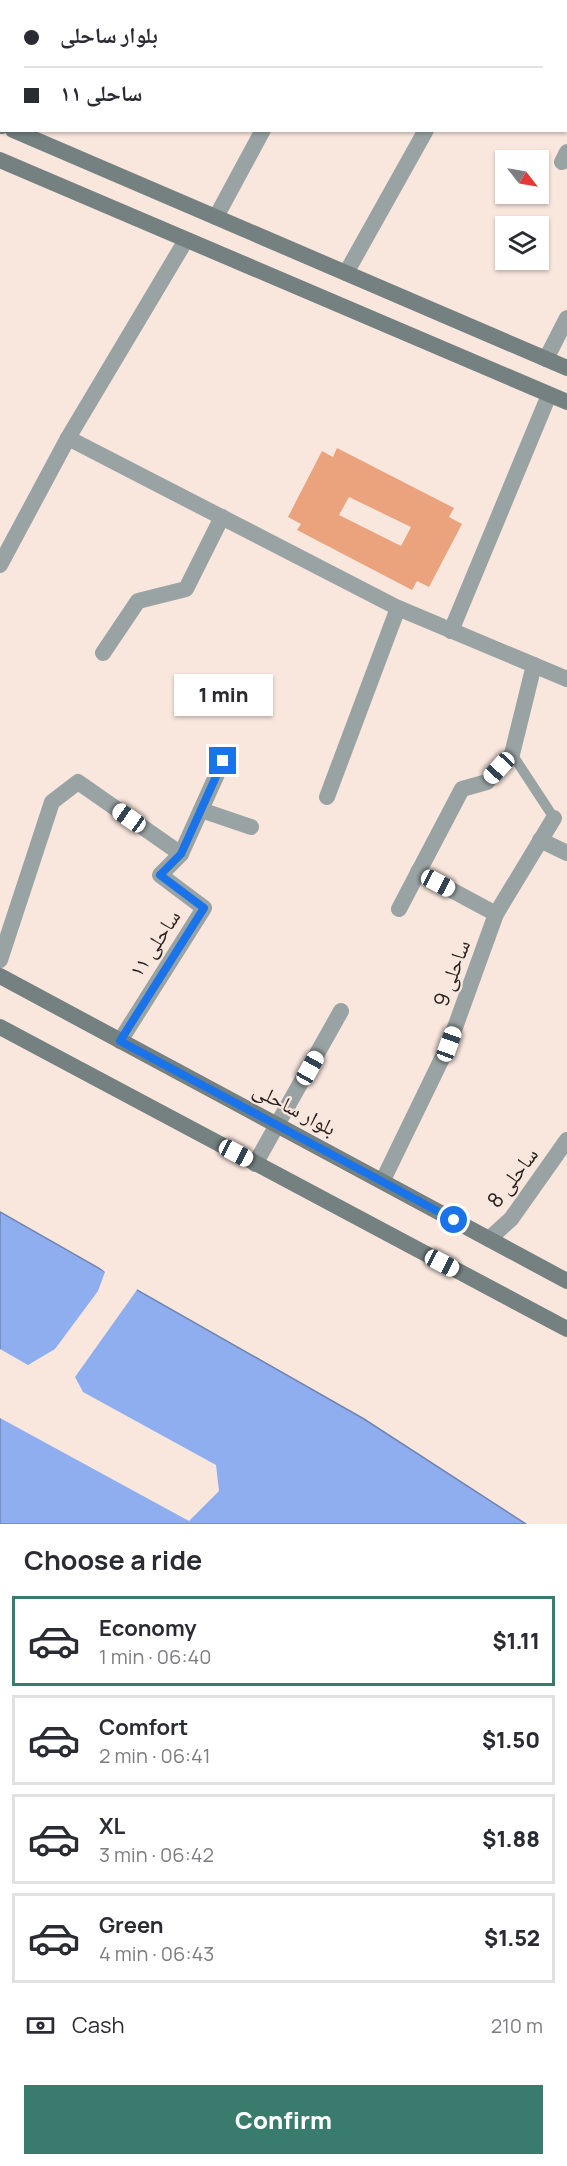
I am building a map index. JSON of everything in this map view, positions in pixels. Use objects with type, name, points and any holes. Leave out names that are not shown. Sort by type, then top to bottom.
[{"type":"main road","points":[[18,132],[567,368]]},
{"type":"main road","points":[[0,160],[567,402]]},
{"type":"main road","name":"بلوار ساحلی","points":[[0,976],[567,1281]]},
{"type":"main road","points":[[0,1028],[567,1329]]},
{"type":"street","points":[[216,218],[262,132]]},
{"type":"street","points":[[346,273],[425,132]]},
{"type":"street","points":[[0,565],[68,438],[186,240]]},
{"type":"street","points":[[546,359],[567,318]]},
{"type":"street","points":[[451,630],[549,395]]},
{"type":"street","points":[[68,438],[398,608],[567,679]]},
{"type":"street","points":[[103,653],[138,601],[186,589],[222,517]]},
{"type":"street","points":[[327,797],[398,608]]},
{"type":"street","points":[[399,909],[462,789],[487,782],[512,754],[534,665]]},
{"type":"street","name":"ساحلی ۱۱","points":[[120,1041],[204,908],[160,875],[181,854],[223,761]]},
{"type":"street","points":[[0,960],[52,802],[78,782],[181,854]]},
{"type":"street","points":[[201,810],[251,827]]},
{"type":"street","name":"ساحلی 9","points":[[383,1180],[449,1044],[496,914],[554,818]]},
{"type":"street","points":[[540,840],[567,853]]},
{"type":"street","points":[[418,873],[496,914]]},
{"type":"street","points":[[255,1164],[341,1011]]},
{"type":"street","name":"ساحلی 8","points":[[489,1239],[511,1219],[567,1140]]},
{"type":"lane","points":[[512,754],[554,818]]},
{"type":"water","points":[[0,1212],[364,1419],[526,1524],[0,1524]]},
{"type":"pier","points":[[93,1262],[139,1287],[75,1377],[83,1392],[216,1465],[219,1491],[189,1521],[0,1418],[0,1349],[28,1365],[55,1349],[98,1291],[105,1272]]},
{"type":"building","points":[[337,448],[454,508],[449,517],[462,524],[429,587],[417,581],[412,590],[297,530],[301,524],[288,517],[322,451],[333,457]],"holes":[[[349,497],[411,527],[401,546],[339,515]]]},
{"type":"route","points":[[223,761],[181,854],[160,875],[204,908],[128,1024],[120,1041],[277,1123],[454,1220]]}]
